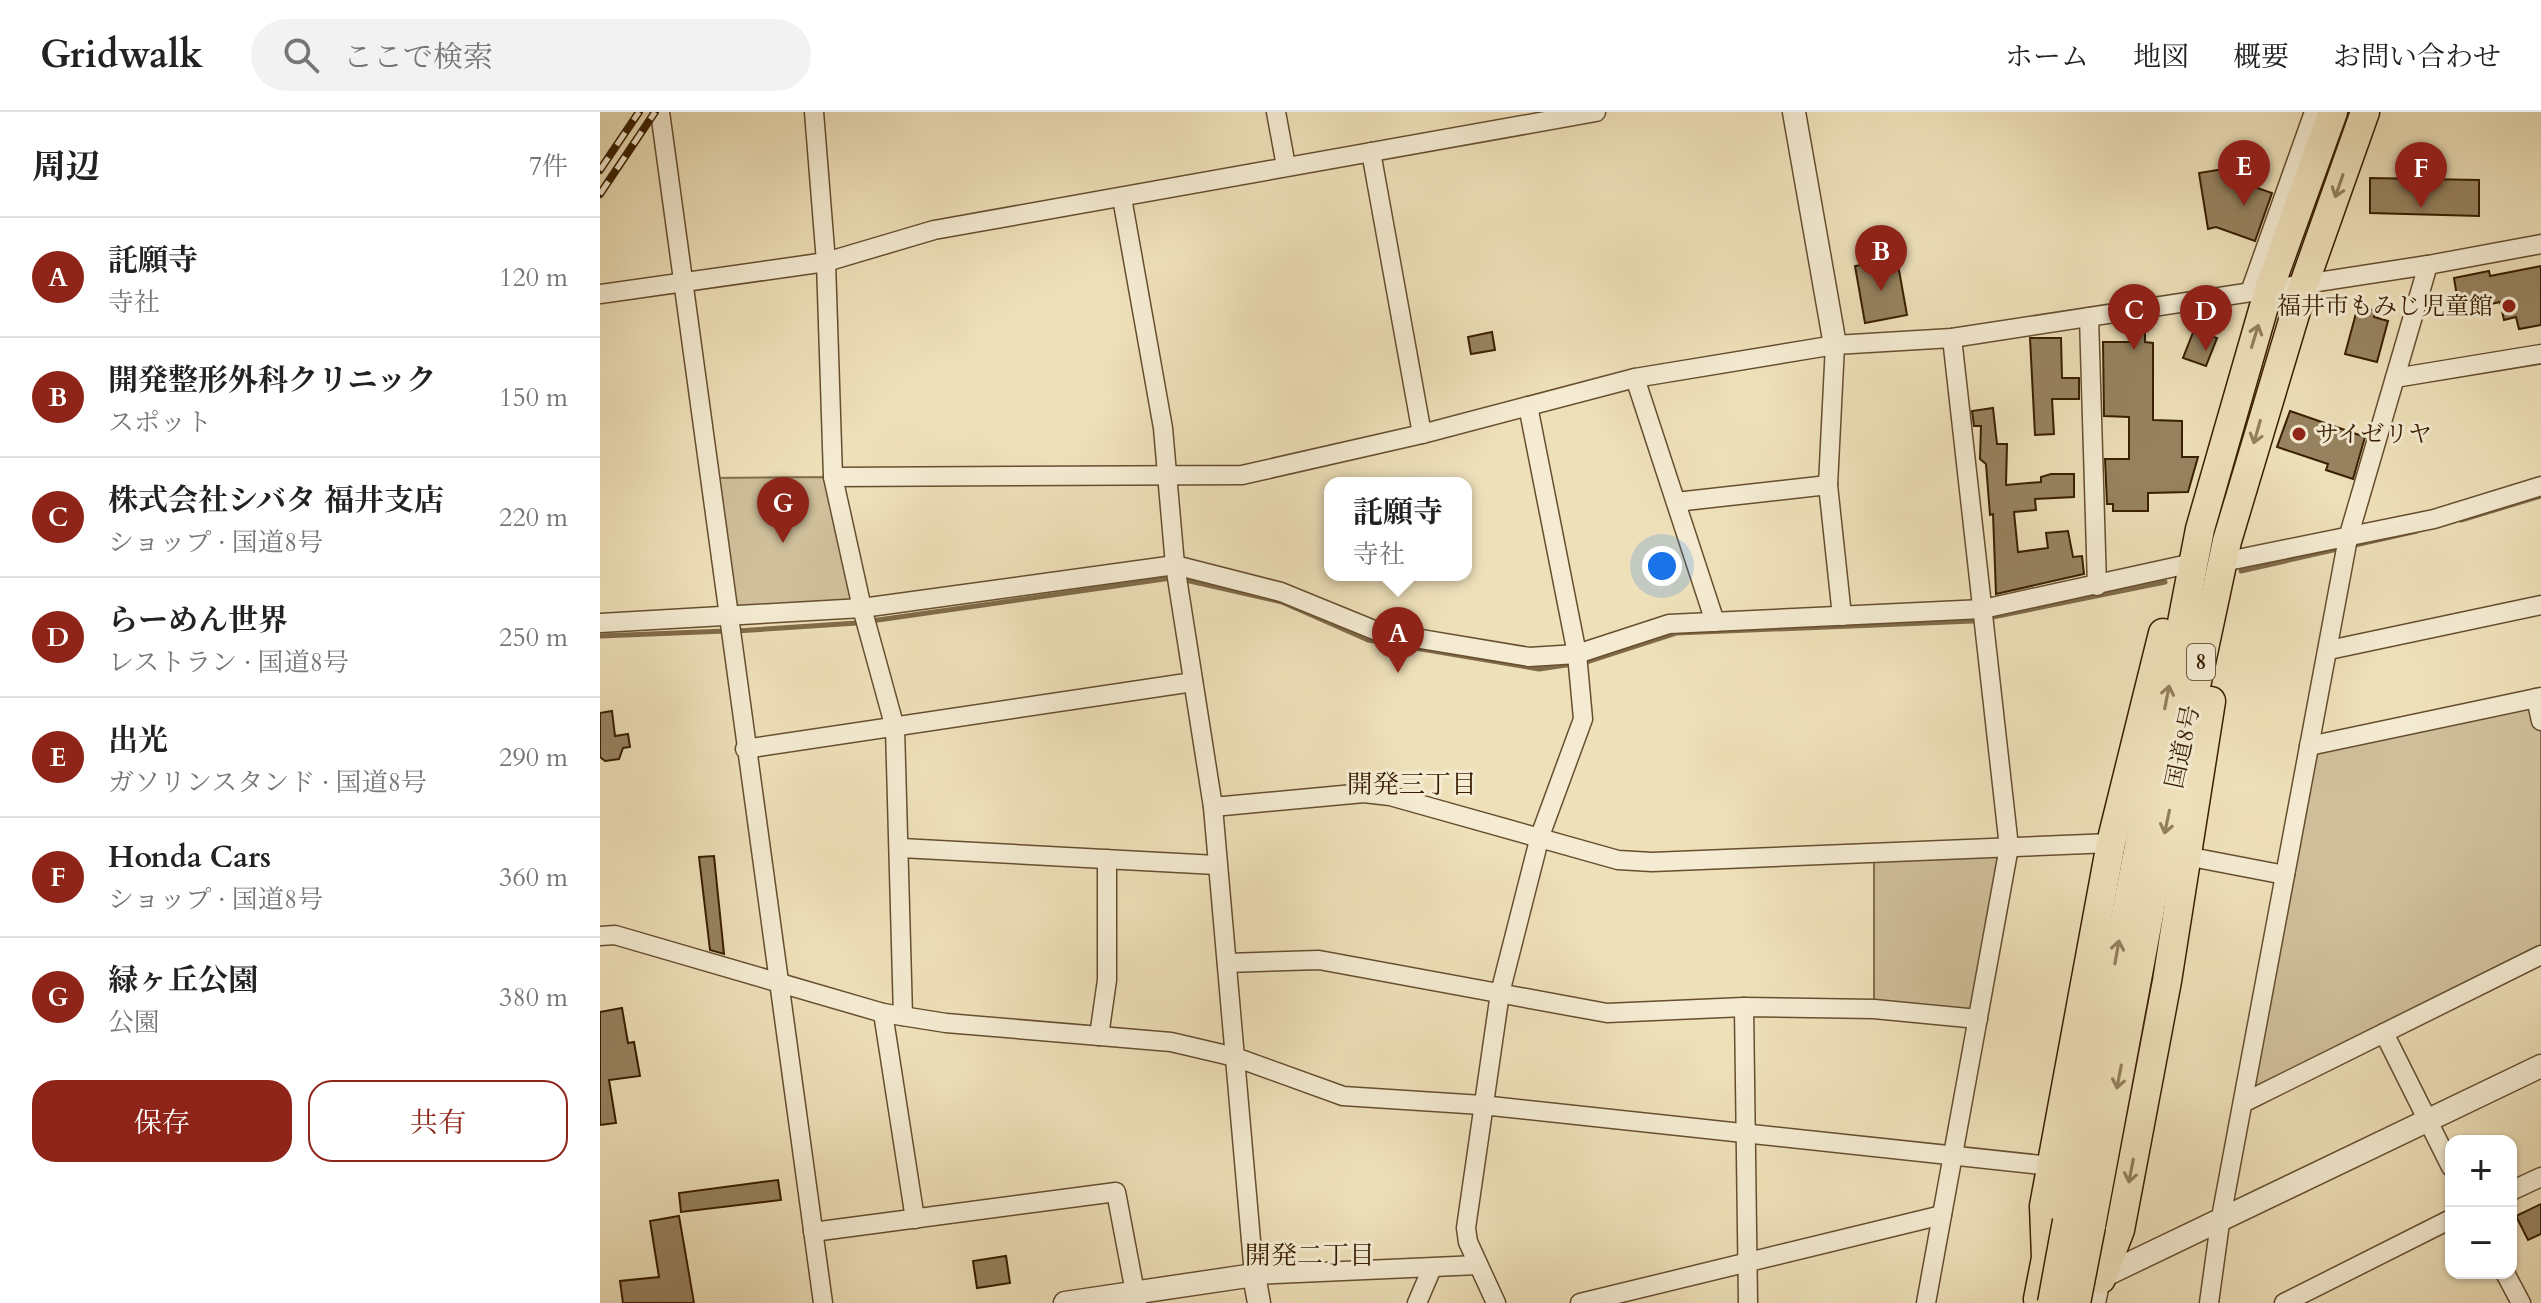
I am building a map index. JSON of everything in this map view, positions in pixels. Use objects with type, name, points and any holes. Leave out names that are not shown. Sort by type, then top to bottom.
[{"type":"highway","name":"国道8号","points":[[2076,1303],[2079,1224],[2193,563],[2259,291],[2333,112]]},
{"type":"highway","name":"国道8号","points":[[2037,1302],[2079,1224],[2225,555],[2304,284],[2365,112]]},
{"type":"highway","name":"8","points":[[2098,1291],[2120,1230],[2160,982],[2186,856],[2224,622],[2225,555]]},
{"type":"highway","name":"8","points":[[2037,1302],[2046,1258],[2044,1206],[2093,990],[2111,843],[2160,640],[2193,563]]},
{"type":"street","points":[[660,112],[823,1303]]},
{"type":"street","points":[[814,112],[826,262],[833,477],[862,608],[895,728],[901,848],[903,1016]]},
{"type":"street","points":[[1276,112],[1286,166]]},
{"type":"street","points":[[600,294],[826,262],[934,230],[1596,112]]},
{"type":"street","points":[[1794,112],[1835,345],[1828,485],[1842,616]]},
{"type":"street","points":[[2259,291],[2314,112]]},
{"type":"street","points":[[1371,152],[1422,434]]},
{"type":"street","points":[[1122,198],[1163,428],[1175,565],[1213,807],[1259,1303]]},
{"type":"street","points":[[833,477],[1242,475],[1422,434],[1635,378],[1835,345],[1952,338],[2428,265],[2541,244]]},
{"type":"street","points":[[2209,1303],[2220,1223],[2348,538],[2428,265]]},
{"type":"street","points":[[2089,317],[2097,586]]},
{"type":"street","points":[[1926,1303],[2009,847],[1952,338]]},
{"type":"street","points":[[2395,378],[2541,354]]},
{"type":"street","points":[[1635,378],[1715,622]]},
{"type":"street","points":[[1496,1303],[1478,1265],[1466,1228],[1482,1105],[1500,993],[1540,836],[1583,719],[1577,654],[1528,406]]},
{"type":"street","points":[[1676,502],[1828,485]]},
{"type":"street","points":[[2225,555],[2348,538],[2434,519],[2541,486]]},
{"type":"street","points":[[600,623],[862,608],[1175,565],[1281,592],[1379,632],[1529,657],[1577,654],[1669,624],[1983,609],[2193,563]]},
{"type":"street","points":[[2329,650],[2541,605]]},
{"type":"street","points":[[745,749],[1193,682]]},
{"type":"street","points":[[2309,746],[2538,697],[2541,721]]},
{"type":"street","points":[[1213,807],[1364,793],[1390,796],[1618,860],[1652,862],[2111,843]]},
{"type":"street","points":[[901,848],[1216,865]]},
{"type":"street","points":[[2186,856],[2285,875]]},
{"type":"street","points":[[1099,1036],[1107,980],[1107,859]]},
{"type":"street","points":[[600,936],[615,935],[883,1013],[1171,1042],[1235,1057],[1343,1096],[1482,1105],[2051,1166]]},
{"type":"street","points":[[2243,1103],[2541,955]]},
{"type":"street","points":[[1227,963],[1319,960],[1607,1013],[1744,1007],[1874,1009],[1978,1019]]},
{"type":"street","points":[[1744,1007],[1748,1303]]},
{"type":"street","points":[[883,1013],[915,1219]]},
{"type":"street","points":[[2384,1033],[2445,1155]]},
{"type":"street","points":[[2037,1302],[2098,1291],[2220,1223],[2541,1066]]},
{"type":"street","points":[[2517,1188],[2541,1177]]},
{"type":"street","points":[[813,1232],[1116,1192],[1136,1298]]},
{"type":"street","points":[[1580,1303],[1942,1215]]},
{"type":"street","points":[[2284,1303],[2445,1222]]},
{"type":"street","points":[[1065,1303],[1136,1298],[1281,1271],[1478,1265]]},
{"type":"street","points":[[1417,1303],[1432,1268]]},
{"type":"street","points":[[2508,1279],[2521,1303]]},
{"type":"shaded area","points":[[833,477],[862,608],[727,616],[709,478]]},
{"type":"shaded area","points":[[2536,698],[2541,721],[2541,955],[2243,1103],[2309,746]]},
{"type":"shaded area","points":[[2003,848],[1978,1019],[1874,1009],[1874,852]]},
{"type":"building","points":[[2230,168],[2232,179],[2272,193],[2255,241],[2216,227],[2208,229],[2199,173]]},
{"type":"building","points":[[2370,178],[2479,180],[2479,216],[2370,213]]},
{"type":"building","points":[[1897,259],[1907,315],[1865,323],[1855,266]]},
{"type":"building","points":[[2541,266],[2541,325],[2519,329],[2516,317],[2504,320],[2500,302],[2477,307],[2475,299],[2458,303],[2454,278],[2489,271],[2490,276]]},
{"type":"building","points":[[2358,306],[2376,311],[2374,317],[2388,321],[2377,362],[2345,354]]},
{"type":"building","points":[[2130,330],[2145,330],[2145,342],[2153,343],[2153,420],[2182,421],[2182,457],[2198,457],[2188,492],[2148,493],[2148,511],[2113,511],[2113,504],[2107,504],[2105,459],[2129,459],[2129,417],[2104,416],[2103,342],[2130,342]]},
{"type":"building","points":[[2194,330],[2217,338],[2206,366],[2183,358]]},
{"type":"building","points":[[1492,332],[1495,350],[1471,354],[1468,337]]},
{"type":"building","points":[[2030,338],[2061,338],[2062,378],[2079,378],[2079,399],[2052,399],[2054,434],[2035,435]]},
{"type":"building","points":[[1993,408],[1997,444],[2007,444],[2006,485],[2041,482],[2041,477],[2051,474],[2074,474],[2074,497],[2035,499],[2036,510],[2014,512],[2018,552],[2048,548],[2046,533],[2068,531],[2073,557],[2082,556],[2084,574],[1996,594],[1993,514],[1990,515],[1986,464],[1980,459],[1981,426],[1974,426],[1972,411]]},
{"type":"building","points":[[2290,411],[2365,437],[2353,479],[2326,470],[2328,464],[2277,447]]},
{"type":"building","points":[[612,711],[615,736],[628,734],[630,747],[623,748],[619,759],[605,761],[600,757],[600,713]]},
{"type":"building","points":[[714,856],[724,954],[710,950],[699,857]]},
{"type":"building","points":[[622,1008],[628,1043],[634,1042],[640,1076],[609,1080],[616,1123],[600,1125],[600,1012]]},
{"type":"building","points":[[778,1180],[781,1200],[681,1212],[679,1193]]},
{"type":"building","points":[[2541,1204],[2541,1234],[2528,1240],[2517,1216]]},
{"type":"building","points":[[679,1216],[694,1303],[623,1303],[620,1281],[659,1277],[650,1221]]},
{"type":"building","points":[[1006,1256],[1010,1283],[977,1288],[973,1261]]},
{"type":"waterway","points":[[2461,520],[2541,496]]},
{"type":"waterway","points":[[2241,571],[2417,531]]},
{"type":"waterway","points":[[736,631],[857,623],[1171,578]]},
{"type":"waterway","points":[[1181,579],[1282,602],[1368,640],[1539,669],[1573,664]]},
{"type":"waterway","points":[[1583,663],[1676,633],[1973,621],[2165,582]]},
{"type":"waterway","points":[[600,636],[726,631]]},
{"type":"railway","points":[[600,170],[639,112]]},
{"type":"railway","points":[[600,194],[655,112]]},
{"type":"place","name":"出光","points":[[2244,206]]},
{"type":"place","name":"Honda Cars","points":[[2421,208]]},
{"type":"place","name":"開発整形外科クリニック","points":[[1881,291]]},
{"type":"place","name":"福井市もみじ児童館","points":[[2509,306]]},
{"type":"place","name":"株式会社シバタ 福井支店","points":[[2134,350]]},
{"type":"place","name":"らーめん世界","points":[[2206,351]]},
{"type":"place","name":"サイゼリヤ","points":[[2299,434]]},
{"type":"place","name":"緑ヶ丘公園","points":[[783,543]]},
{"type":"place","name":"託願寺","points":[[1398,673]]},
{"type":"district","name":"開発三丁目","points":[[1412,784]]},
{"type":"district","name":"開発二丁目","points":[[1310,1255]]}]
